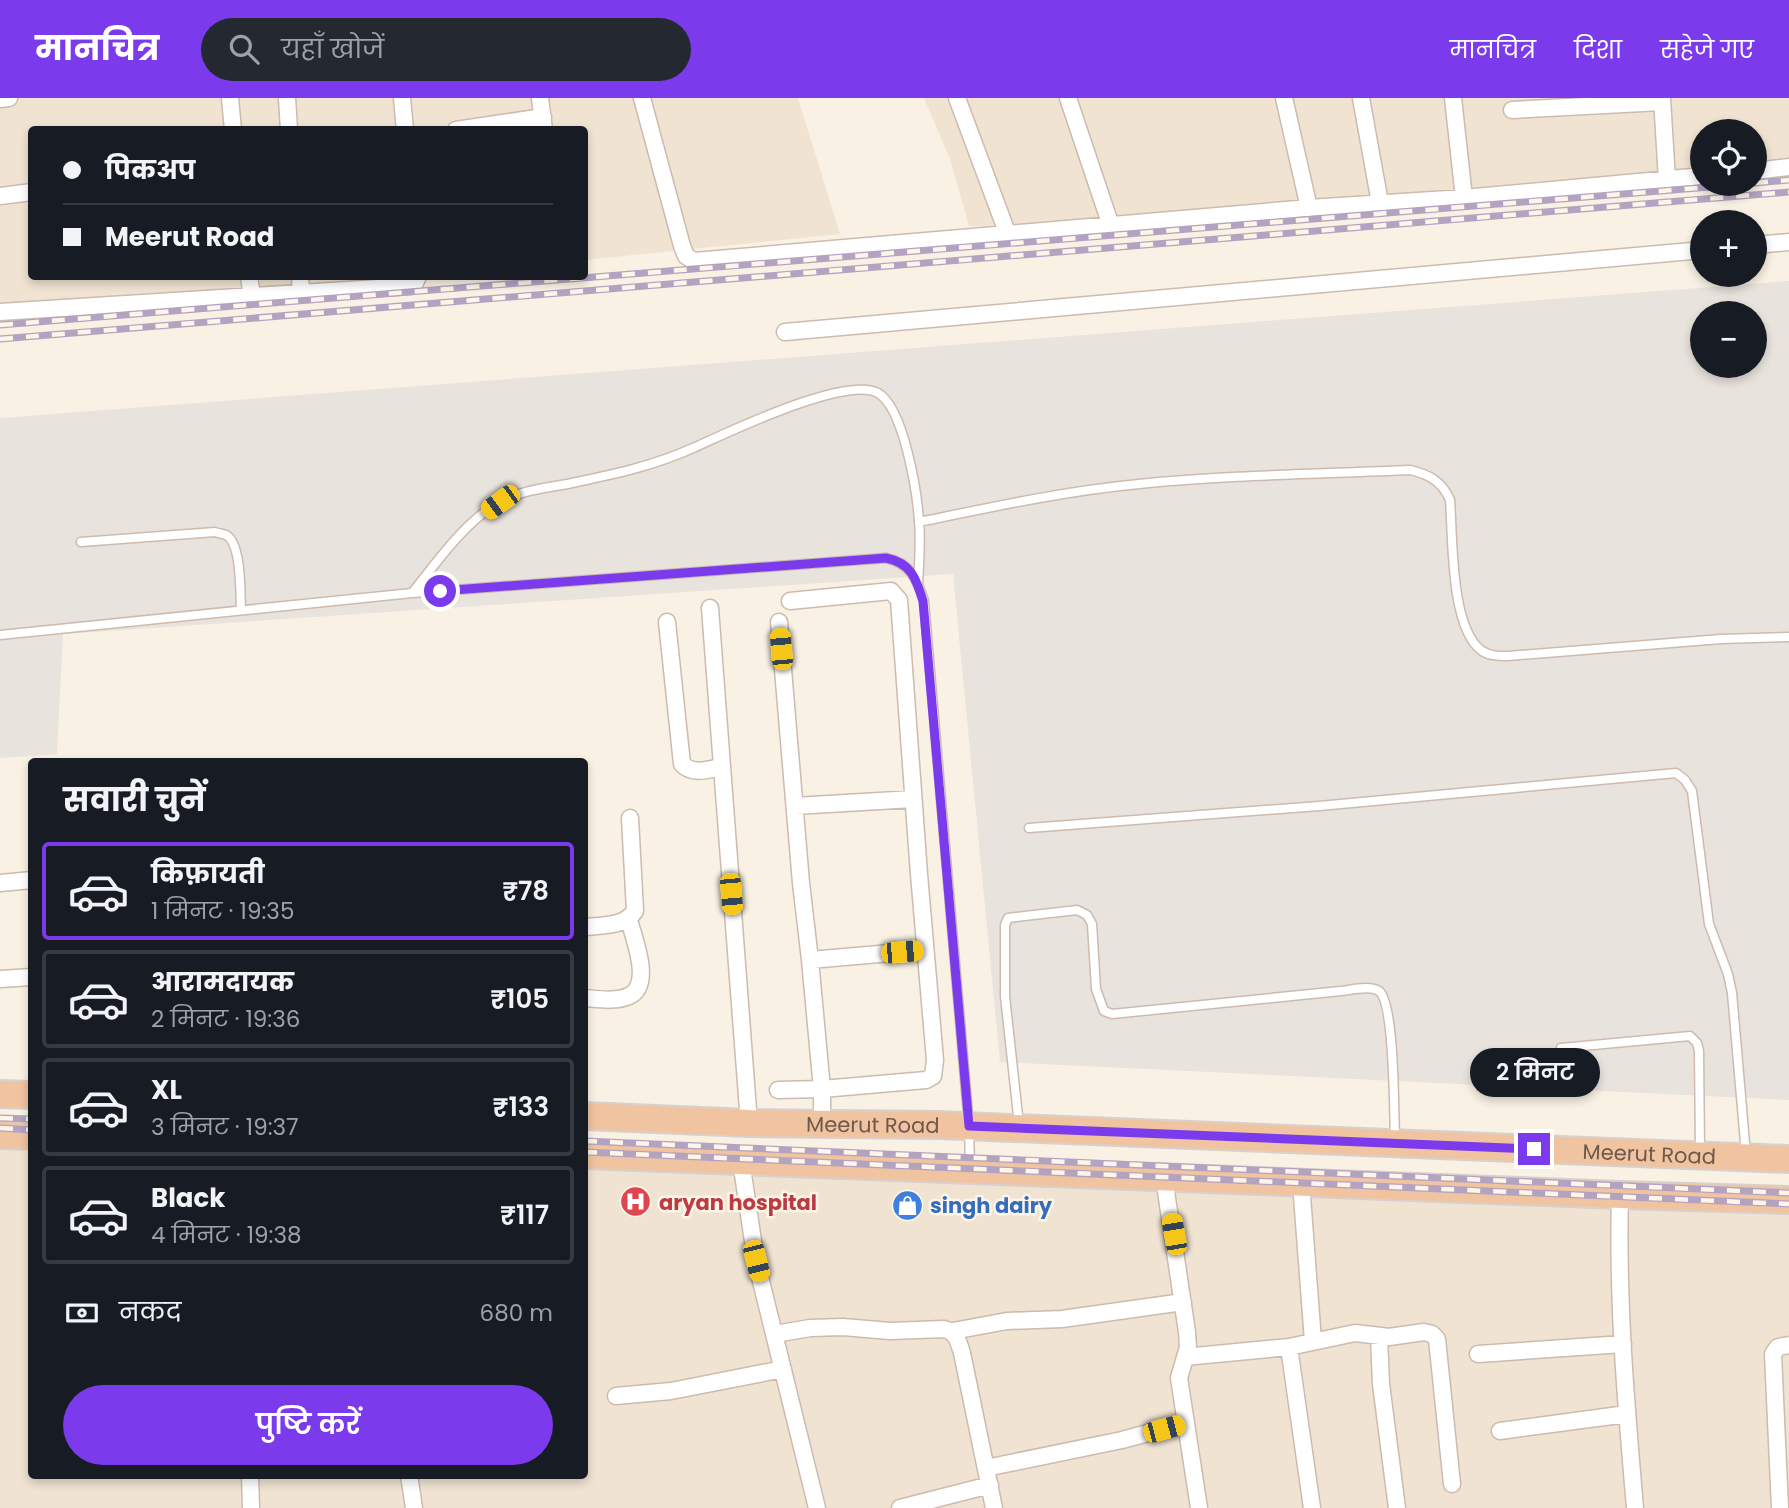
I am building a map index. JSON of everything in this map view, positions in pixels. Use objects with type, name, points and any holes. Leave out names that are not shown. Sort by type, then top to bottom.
[{"type":"highway","points":[[0,1094],[28,1095]]},
{"type":"highway","name":"Meerut Road","points":[[588,1116],[749,1123],[969,1126],[1789,1159]]},
{"type":"highway","points":[[0,1135],[28,1136]]},
{"type":"highway","name":"Meerut Road","points":[[588,1155],[1789,1200]]},
{"type":"street","points":[[0,99],[9,98]]},
{"type":"street","points":[[230,98],[233,126]]},
{"type":"street","points":[[287,98],[289,126]]},
{"type":"street","points":[[402,98],[405,126]]},
{"type":"street","points":[[506,126],[543,123],[540,98]]},
{"type":"street","points":[[642,98],[682,246],[686,256],[694,261],[1690,177]]},
{"type":"street","points":[[957,98],[1007,235]]},
{"type":"street","points":[[1068,98],[1111,226]]},
{"type":"street","points":[[1284,98],[1309,208]]},
{"type":"street","points":[[1361,98],[1380,203]]},
{"type":"street","points":[[1453,98],[1464,198]]},
{"type":"street","points":[[1512,110],[1662,100],[1667,180]]},
{"type":"street","points":[[1767,170],[1789,167]]},
{"type":"street","points":[[0,196],[28,192]]},
{"type":"street","points":[[1767,244],[1789,242]]},
{"type":"street","points":[[785,332],[1690,251]]},
{"type":"street","points":[[250,280],[252,297]]},
{"type":"street","points":[[300,280],[301,294]]},
{"type":"street","points":[[0,312],[410,286],[416,280]]},
{"type":"street","points":[[778,1090],[914,1082],[933,1076],[935,1060],[913,799],[901,607],[896,594],[891,591],[790,601]]},
{"type":"street","points":[[710,607],[749,1123]]},
{"type":"street","points":[[667,622],[682,764],[697,771],[721,767]]},
{"type":"street","points":[[779,622],[822,1088],[822,1123]]},
{"type":"street","points":[[795,806],[913,799]]},
{"type":"street","points":[[588,927],[621,923],[629,920],[635,911],[630,818]]},
{"type":"street","points":[[0,883],[28,880]]},
{"type":"street","points":[[588,998],[617,999],[629,996],[638,989],[642,978],[629,920]]},
{"type":"street","points":[[810,960],[925,950]]},
{"type":"street","points":[[0,979],[28,977]]},
{"type":"street","points":[[741,1161],[756,1261],[817,1508]]},
{"type":"street","points":[[1164,1178],[1188,1347],[1179,1378],[1199,1508]]},
{"type":"street","points":[[1301,1183],[1313,1341]]},
{"type":"street","points":[[1620,1195],[1623,1344],[1635,1508]]},
{"type":"street","points":[[775,1334],[810,1328],[843,1327],[891,1331],[953,1331],[1007,1321],[1062,1319],[1183,1302]]},
{"type":"street","points":[[953,1331],[962,1353],[994,1508]]},
{"type":"street","points":[[1185,1357],[1289,1347],[1355,1333],[1379,1337],[1424,1332],[1432,1334],[1437,1339],[1452,1484]]},
{"type":"street","points":[[1379,1337],[1381,1384],[1397,1508]]},
{"type":"street","points":[[1478,1354],[1623,1344]]},
{"type":"street","points":[[1780,1508],[1783,1463],[1773,1354],[1779,1347],[1789,1345]]},
{"type":"street","points":[[1289,1347],[1312,1508]]},
{"type":"street","points":[[616,1396],[671,1391],[783,1369]]},
{"type":"street","points":[[1500,1431],[1627,1413]]},
{"type":"street","points":[[986,1468],[1122,1440],[1185,1423]]},
{"type":"street","points":[[250,1479],[251,1508]]},
{"type":"street","points":[[410,1479],[414,1508]]},
{"type":"street","points":[[900,1508],[990,1485]]},
{"type":"lane","points":[[412,593],[448,548],[482,515],[500,502],[520,494],[652,465],[786,406],[863,389],[877,393],[889,403],[902,431],[912,473],[919,522],[918,584],[925,615],[969,1126],[970,1170]]},
{"type":"lane","points":[[919,522],[1027,500],[1136,484],[1225,476],[1410,470],[1435,480],[1445,489],[1450,499],[1458,609],[1474,644],[1484,652],[1494,656],[1508,656],[1721,639],[1789,637]]},
{"type":"lane","points":[[81,542],[215,532],[225,534],[233,542],[237,556],[241,610]]},
{"type":"lane","points":[[0,635],[412,593],[886,558],[908,567],[918,584]]},
{"type":"lane","points":[[1029,828],[1319,806],[1676,773],[1692,791],[1709,924],[1728,974],[1732,993],[1746,1157]]},
{"type":"lane","points":[[1020,1128],[1004,996],[1004,925],[1008,919],[1018,916],[1077,910],[1087,915],[1092,924],[1096,989],[1104,1011],[1112,1014],[1341,991],[1378,991],[1385,999],[1390,1030],[1396,1143]]},
{"type":"lane","points":[[1561,1048],[1690,1036],[1697,1043],[1699,1051],[1700,1155]]},
{"type":"shaded area","points":[[0,98],[798,98],[840,234],[588,260],[588,126],[28,126],[28,280],[380,280],[0,304]]},
{"type":"shaded area","points":[[924,98],[1789,98],[1789,163],[1767,164],[1767,119],[1690,119],[1690,170],[1522,183],[1071,228],[969,226],[950,159]]},
{"type":"shaded area","points":[[1789,281],[1789,1100],[1000,1062],[953,574],[63,634],[57,754],[0,758],[0,418],[1711,287],[1767,287],[1767,283]]},
{"type":"shaded area","points":[[0,1135],[28,1136],[28,1479],[588,1479],[588,1159],[1789,1203],[1789,1508],[0,1508]]},
{"type":"railway","points":[[1767,182],[1789,180]]},
{"type":"railway","points":[[588,278],[1690,189]]},
{"type":"railway","points":[[0,339],[1789,192]]},
{"type":"railway","points":[[0,325],[558,280]]},
{"type":"railway","points":[[0,1118],[28,1119]]},
{"type":"railway","points":[[0,1128],[28,1130]]},
{"type":"railway","points":[[588,1141],[1789,1193]]},
{"type":"railway","points":[[588,1152],[1789,1204]]},
{"type":"place","name":"aryan hospital","points":[[636,1202]]},
{"type":"place","name":"singh dairy","points":[[907,1205]]},
{"type":"route","points":[[440,591],[886,558],[908,567],[918,584],[923,601],[969,1126],[1534,1149]]}]
